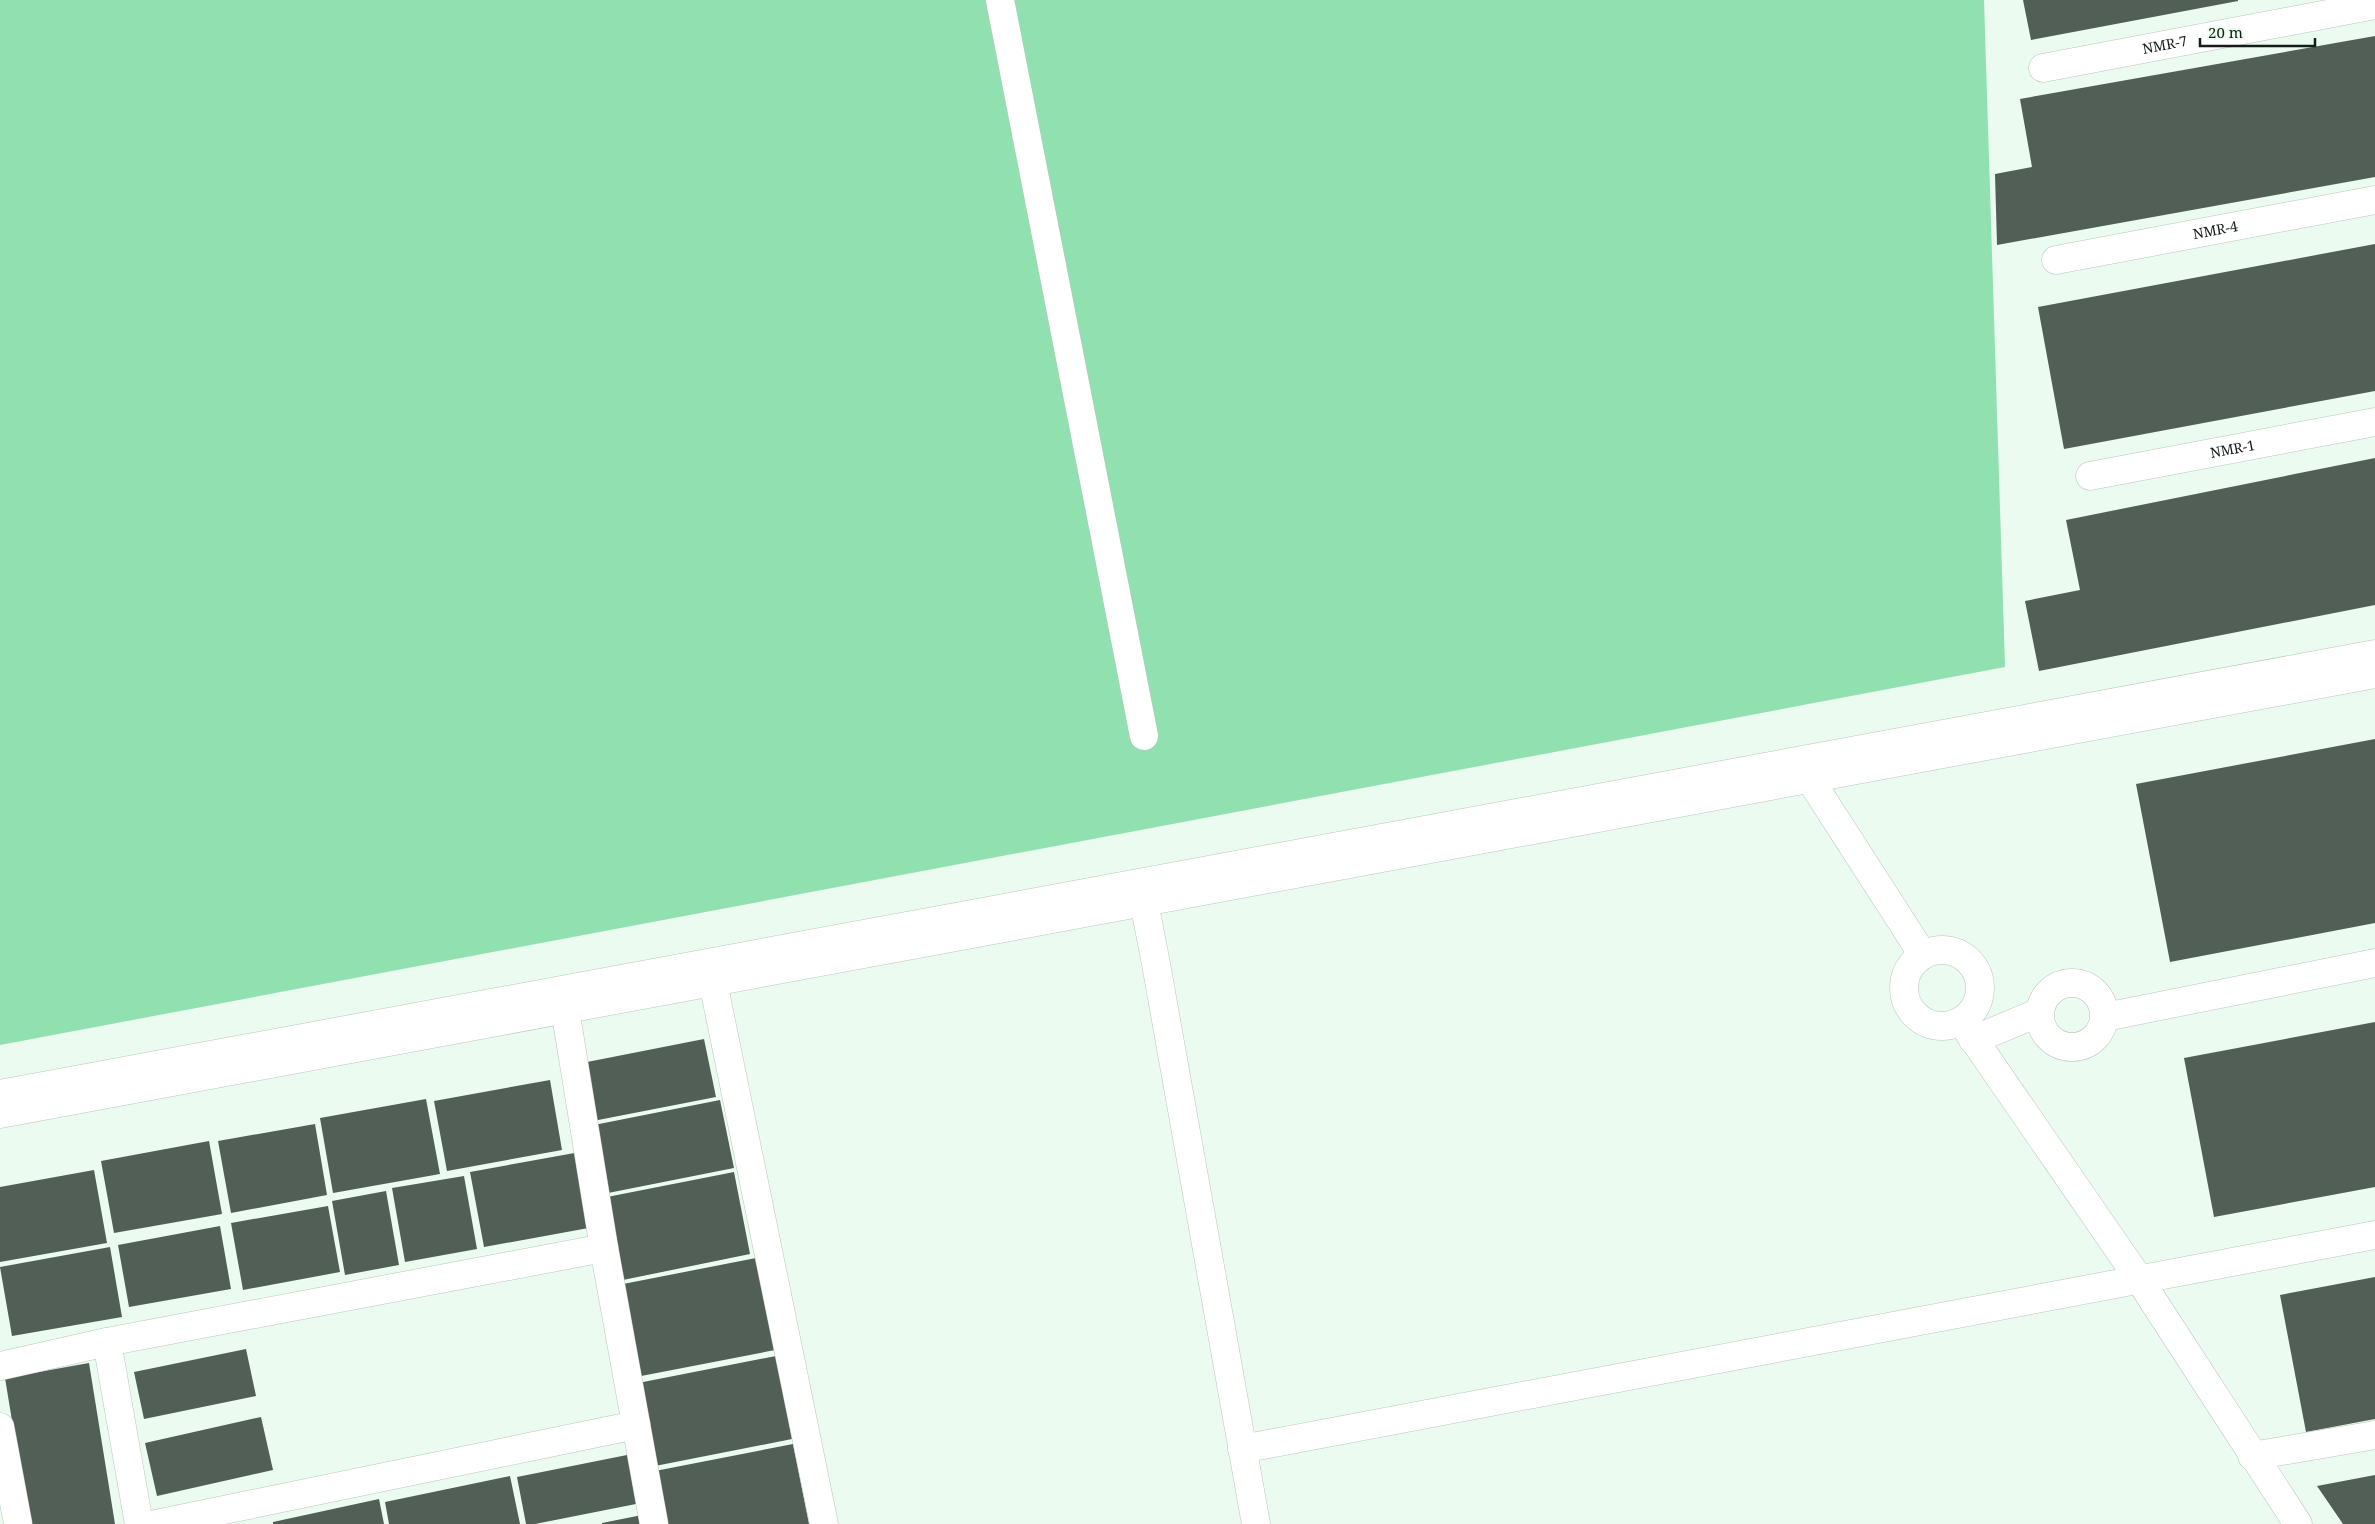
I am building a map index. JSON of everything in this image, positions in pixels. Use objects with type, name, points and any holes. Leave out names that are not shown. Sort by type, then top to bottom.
[{"type":"street","points":[[1000,0],[1144,736]]},
{"type":"street","name":"NMR-7","points":[[2043,68],[2375,5]]},
{"type":"street","name":"NMR-4","points":[[2056,260],[2375,200]]},
{"type":"street","name":"NMR-1","points":[[2090,476],[2375,422]]},
{"type":"street","points":[[1804,770],[2375,654]]},
{"type":"street","points":[[0,1094],[1141,892],[1804,770],[2375,674]]},
{"type":"street","points":[[1804,770],[1923,955]]},
{"type":"street","points":[[0,1114],[713,982],[1141,892]]},
{"type":"street","points":[[1141,892],[1256,1524]]},
{"type":"street","points":[[2040,1012],[1967,1030],[1947,1025],[1932,1025],[1919,1018],[1909,1007],[1904,993],[1905,978],[1911,964],[1923,955],[1936,950],[1951,951],[1965,958],[1975,968],[1980,982],[1978,998],[1967,1030],[2139,1279],[2252,1456],[2298,1524]]},
{"type":"street","points":[[2104,1018],[2375,964]]},
{"type":"street","points":[[713,982],[824,1524]]},
{"type":"street","points":[[2075,982],[2087,986],[2097,994],[2103,1005],[2104,1018],[2101,1029],[2093,1039],[2082,1046],[2069,1047],[2057,1043],[2047,1035],[2041,1024],[2040,1012],[2044,999],[2052,989],[2063,984],[2075,982]]},
{"type":"street","points":[[565,1009],[604,1248],[654,1524]]},
{"type":"street","points":[[1242,1449],[2375,1235]]},
{"type":"street","points":[[0,1366],[107,1342],[604,1248]]},
{"type":"street","points":[[107,1342],[139,1524]]},
{"type":"street","points":[[156,1524],[636,1425]]},
{"type":"street","points":[[0,1427],[18,1524]]},
{"type":"street","points":[[2252,1456],[2375,1435]]},
{"type":"green space","points":[[0,0],[1984,0],[2005,667],[0,1045]]},
{"type":"building","points":[[2023,0],[2238,0],[2238,1],[2031,40]]},
{"type":"building","points":[[2375,36],[2375,177],[1997,245],[1995,174],[2032,167],[2020,99]]},
{"type":"building","points":[[2375,244],[2375,391],[2064,449],[2038,307]]},
{"type":"building","points":[[2375,458],[2375,605],[2039,671],[2025,601],[2080,590],[2066,520]]},
{"type":"building","points":[[2375,739],[2375,923],[2170,962],[2136,784]]},
{"type":"building","points":[[2375,1022],[2375,1187],[2214,1217],[2184,1058]]},
{"type":"building","points":[[704,1039],[716,1097],[593,1121],[582,1063]]},
{"type":"building","points":[[550,1080],[562,1150],[447,1171],[434,1101]]},
{"type":"building","points":[[426,1099],[440,1174],[333,1193],[320,1118]]},
{"type":"building","points":[[720,1100],[734,1168],[608,1193],[594,1125]]},
{"type":"building","points":[[315,1124],[327,1195],[231,1213],[218,1141]]},
{"type":"building","points":[[209,1141],[222,1214],[114,1233],[101,1161]]},
{"type":"building","points":[[580,1152],[594,1227],[484,1247],[470,1172]]},
{"type":"building","points":[[94,1170],[107,1243],[0,1262],[0,1187]]},
{"type":"building","points":[[734,1172],[750,1254],[623,1280],[607,1197]]},
{"type":"building","points":[[464,1176],[477,1249],[405,1262],[392,1188]]},
{"type":"building","points":[[386,1191],[399,1265],[345,1275],[332,1201]]},
{"type":"building","points":[[328,1206],[340,1272],[243,1290],[231,1223]]},
{"type":"building","points":[[220,1226],[231,1289],[129,1307],[118,1245]]},
{"type":"building","points":[[110,1247],[122,1317],[12,1336],[0,1267]]},
{"type":"building","points":[[756,1258],[775,1350],[636,1377],[618,1285]]},
{"type":"building","points":[[2375,1277],[2375,1419],[2306,1432],[2280,1295]]},
{"type":"building","points":[[246,1349],[256,1396],[144,1419],[134,1372]]},
{"type":"building","points":[[776,1356],[792,1439],[655,1466],[638,1383]]},
{"type":"building","points":[[89,1363],[115,1524],[29,1524],[5,1378]]},
{"type":"building","points":[[261,1417],[273,1470],[157,1496],[145,1443]]},
{"type":"building","points":[[793,1444],[809,1524],[665,1524],[655,1471]]},
{"type":"building","points":[[632,1454],[641,1503],[535,1524],[526,1524],[517,1477]]},
{"type":"building","points":[[2375,1475],[2375,1524],[2343,1524],[2317,1486]]},
{"type":"building","points":[[510,1476],[520,1524],[389,1524],[385,1502]]},
{"type":"building","points":[[379,1499],[384,1524],[273,1524],[273,1522]]},
{"type":"building","points":[[647,1514],[649,1524],[602,1524],[602,1523]]}]
